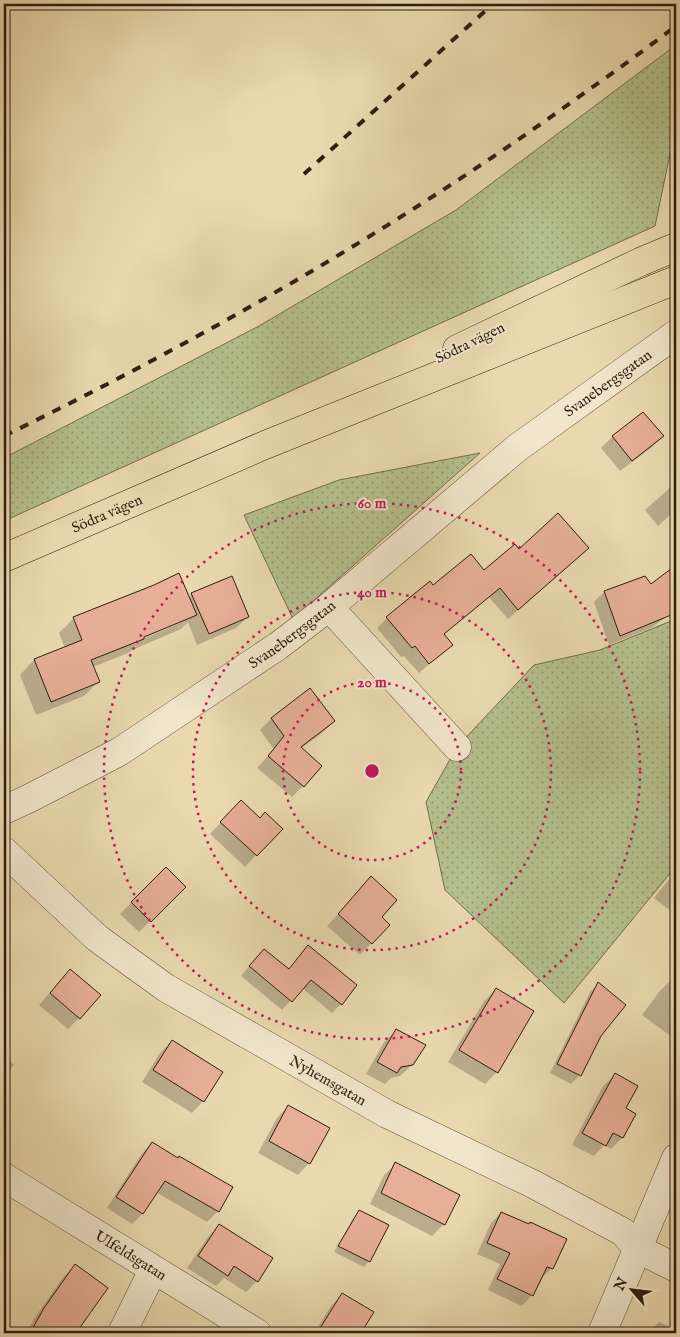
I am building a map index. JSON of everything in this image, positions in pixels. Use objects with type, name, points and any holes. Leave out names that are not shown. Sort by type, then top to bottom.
[{"type":"main road","name":"Södra vägen","points":[[265,445],[434,360],[640,262],[676,247]]},
{"type":"main road","name":"Södra vägen","points":[[4,558],[265,445],[676,280]]},
{"type":"street","name":"Svanebergsgatan","points":[[4,810],[119,752],[278,646],[329,607],[517,448],[676,334]]},
{"type":"street","points":[[329,607],[457,747]]},
{"type":"street","name":"Nyhemsgatan","points":[[4,851],[97,938],[166,988],[387,1114],[534,1184],[623,1232],[638,1249],[676,1268]]},
{"type":"street","points":[[602,1333],[676,1158]]},
{"type":"street","name":"Ulfeldsgatan","points":[[4,1177],[257,1333]]},
{"type":"street","points":[[122,1333],[153,1270]]},
{"type":"green space","points":[[676,45],[676,125],[655,226],[4,521],[4,458],[259,326],[456,210]]},
{"type":"green space","points":[[480,453],[293,619],[244,515],[339,480]]},
{"type":"green space","points":[[676,619],[676,866],[564,1003],[445,890],[426,802],[457,747],[534,665],[600,650]]},
{"type":"building","points":[[643,412],[664,436],[632,461],[612,436]]},
{"type":"building","points":[[558,513],[589,548],[518,610],[500,588],[444,634],[453,645],[429,664],[415,646],[412,648],[386,617],[430,581],[433,585],[471,554],[484,570],[515,544],[519,549]]},
{"type":"building","points":[[676,565],[676,613],[620,636],[604,591],[645,576],[651,584]]},
{"type":"building","points":[[179,573],[197,615],[91,660],[100,682],[51,702],[34,659],[82,640],[73,617]]},
{"type":"building","points":[[232,576],[249,617],[209,634],[191,593]]},
{"type":"building","points":[[310,688],[335,721],[301,747],[322,766],[304,787],[268,756],[284,736],[271,718]]},
{"type":"building","points":[[241,800],[260,818],[265,812],[283,829],[257,856],[220,822]]},
{"type":"building","points":[[166,867],[186,887],[151,922],[131,902]]},
{"type":"building","points":[[371,876],[397,900],[382,917],[390,925],[372,944],[338,914]]},
{"type":"building","points":[[308,945],[357,985],[342,1005],[311,980],[292,1002],[249,966],[264,949],[289,969]]},
{"type":"building","points":[[70,969],[101,995],[80,1019],[50,993]]},
{"type":"building","points":[[598,982],[626,1005],[601,1036],[581,1076],[557,1064]]},
{"type":"building","points":[[496,988],[534,1011],[498,1073],[459,1050]]},
{"type":"building","points":[[396,1029],[426,1045],[413,1065],[401,1067],[397,1073],[377,1062]]},
{"type":"building","points":[[172,1040],[223,1072],[204,1102],[153,1070]]},
{"type":"building","points":[[615,1073],[638,1086],[626,1108],[636,1114],[623,1138],[613,1133],[606,1146],[582,1133]]},
{"type":"building","points":[[288,1105],[330,1128],[310,1164],[269,1141]]},
{"type":"building","points":[[152,1142],[233,1187],[219,1212],[165,1181],[143,1214],[116,1197]]},
{"type":"building","points":[[395,1162],[460,1195],[445,1225],[381,1193]]},
{"type":"building","points":[[359,1210],[389,1225],[370,1262],[338,1246]]},
{"type":"building","points":[[501,1212],[529,1224],[530,1222],[567,1239],[553,1269],[547,1267],[533,1296],[497,1279],[510,1253],[487,1243]]},
{"type":"building","points":[[219,1224],[273,1258],[258,1282],[234,1266],[228,1276],[198,1256]]},
{"type":"building","points":[[75,1264],[108,1288],[76,1333],[30,1333],[44,1308]]},
{"type":"building","points":[[342,1293],[374,1312],[361,1333],[317,1333]]},
{"type":"railway","points":[[304,174],[493,4]]},
{"type":"railway","points":[[4,436],[155,359],[376,233],[518,140],[676,26]]}]
